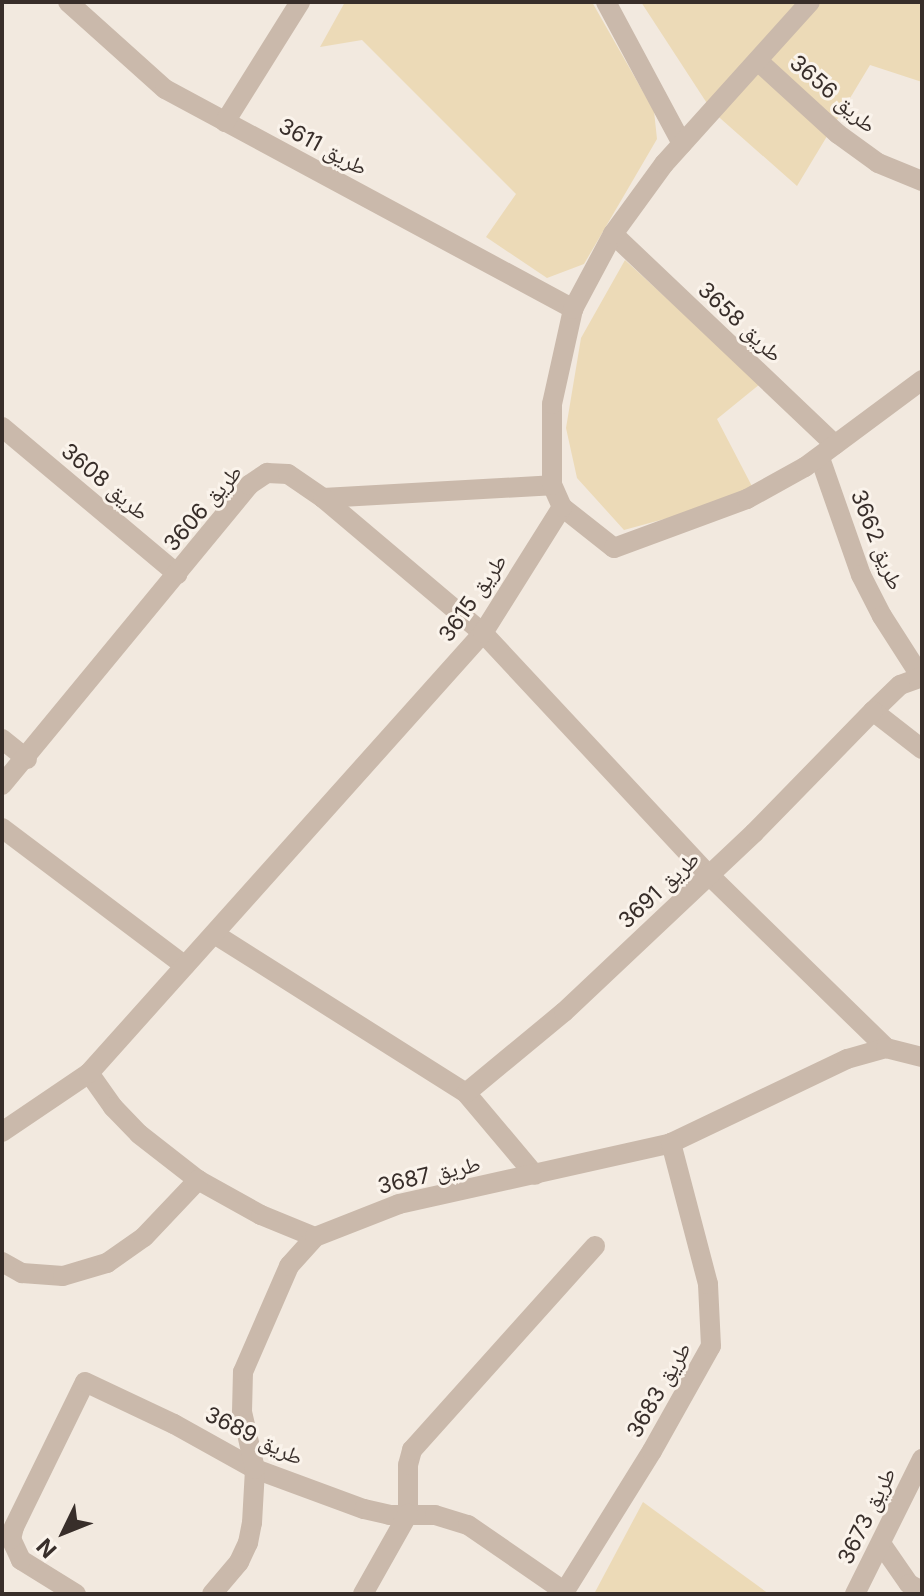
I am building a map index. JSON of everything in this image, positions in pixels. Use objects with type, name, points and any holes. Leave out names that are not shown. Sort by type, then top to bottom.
[{"type":"street","name":"طريق 3611","points":[[69,2],[165,89],[573,309]]},
{"type":"street","points":[[225,122],[300,2]]},
{"type":"street","points":[[606,2],[682,144]]},
{"type":"street","points":[[810,2],[682,144],[613,234],[573,309],[552,404],[552,485],[562,507],[614,548],[747,499],[828,451],[922,380]]},
{"type":"street","name":"طريق 3656","points":[[758,61],[838,134],[878,163],[922,181]]},
{"type":"street","name":"طريق 3658","points":[[613,234],[828,451]]},
{"type":"street","name":"طريق 3608","points":[[2,427],[177,574]]},
{"type":"street","name":"طريق 3662","points":[[828,451],[861,575],[882,616],[921,677]]},
{"type":"street","name":"طريق 3606","points":[[2,785],[27,759],[257,478],[267,473],[288,474],[323,498],[483,633],[709,875],[886,1048]]},
{"type":"street","points":[[323,498],[552,485]]},
{"type":"street","name":"طريق 3615","points":[[2,1132],[89,1073],[216,935],[483,633],[562,507]]},
{"type":"street","name":"طريق 3691","points":[[466,1093],[564,1012],[709,875],[900,685],[921,677]]},
{"type":"street","points":[[873,711],[922,749]]},
{"type":"street","points":[[2,739],[27,759]]},
{"type":"street","points":[[2,828],[185,966]]},
{"type":"street","points":[[216,935],[466,1093],[535,1175]]},
{"type":"street","name":"طريق 3687","points":[[212,1594],[239,1562],[248,1543],[255,1469],[242,1412],[243,1372],[289,1266],[315,1237],[399,1204],[671,1143],[847,1059],[886,1048],[922,1057]]},
{"type":"street","points":[[89,1073],[113,1107],[139,1134],[198,1180],[261,1215],[315,1237]]},
{"type":"street","name":"طريق 3683","points":[[564,1593],[652,1451],[711,1346],[708,1284],[671,1143]]},
{"type":"street","points":[[2,1262],[22,1273],[63,1276],[107,1263],[144,1237],[198,1180]]},
{"type":"street","points":[[363,1594],[408,1514],[408,1465],[412,1450],[595,1246]]},
{"type":"street","name":"طريق 3689","points":[[76,1594],[21,1560],[11,1539],[14,1527],[85,1382],[174,1424],[255,1469],[364,1509],[389,1515],[435,1515],[468,1525],[564,1593]]},
{"type":"street","name":"طريق 3673","points":[[855,1594],[882,1545],[922,1459]]},
{"type":"street","points":[[882,1545],[909,1584],[922,1591]]},
{"type":"sand","points":[[345,2],[592,2],[654,111],[657,139],[584,264],[547,278],[486,237],[516,194],[362,40],[320,47]]},
{"type":"sand","points":[[641,2],[922,2],[922,82],[870,65],[797,186],[712,111]]},
{"type":"sand","points":[[625,260],[760,384],[717,419],[756,494],[624,530],[577,478],[566,428],[581,338]]},
{"type":"sand","points":[[643,1502],[769,1594],[594,1594]]}]
